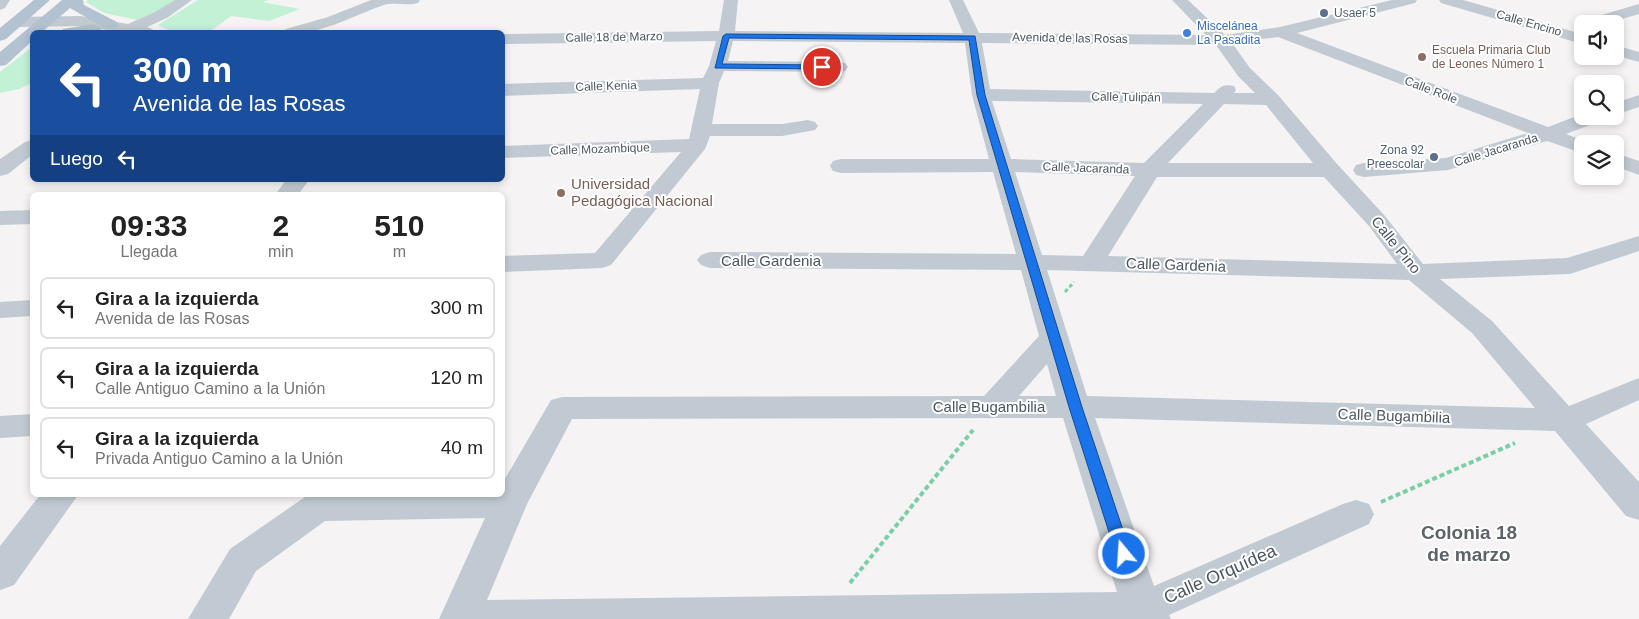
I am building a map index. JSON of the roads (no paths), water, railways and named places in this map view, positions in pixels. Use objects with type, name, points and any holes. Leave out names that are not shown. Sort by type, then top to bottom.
[{"type":"main road","points":[[9,29],[44,0]]},
{"type":"main road","points":[[38,30],[71,0]]},
{"type":"main road","points":[[76,0],[77,7],[117,29]]},
{"type":"main road","points":[[85,30],[93,29]]},
{"type":"main road","points":[[0,61],[30,37]]},
{"type":"street","points":[[0,5],[3,0]]},
{"type":"street","points":[[65,30],[117,29],[161,15],[186,0]]},
{"type":"street","points":[[299,30],[334,20],[383,0],[413,0]]},
{"type":"street","points":[[505,264],[602,260],[699,138],[714,74],[726,36],[731,0]]},
{"type":"street","points":[[956,0],[972,38],[981,95],[1033,262],[1075,407],[1146,614]]},
{"type":"street","name":"Calle Pino","points":[[1178,0],[1220,40],[1244,72],[1271,99],[1330,170],[1377,221],[1416,272],[1482,327],[1566,420],[1639,506]]},
{"type":"street","name":"Avenida de las Rosas","points":[[726,36],[1220,40],[1280,32],[1410,0]]},
{"type":"street","name":"Calle Encino","points":[[1446,0],[1574,37]]},
{"type":"street","points":[[1618,15],[1639,9]]},
{"type":"street","points":[[41,30],[80,21],[117,29]]},
{"type":"street","points":[[1559,32],[1574,27]]},
{"type":"street","points":[[9,29],[30,30]]},
{"type":"street","name":"Calle Role","points":[[1280,32],[1574,144]]},
{"type":"street","name":"Calle 18 de Marzo","points":[[505,39],[726,36]]},
{"type":"street","points":[[1624,53],[1639,57]]},
{"type":"street","name":"Calle Kenia","points":[[505,90],[714,74],[839,67]]},
{"type":"street","points":[[1091,263],[1150,170],[1244,72]]},
{"type":"street","name":"Calle Tulipán","points":[[981,95],[1271,99]]},
{"type":"street","points":[[1624,106],[1639,101]]},
{"type":"street","name":"Calle Jacaranda","points":[[1364,170],[1448,164],[1574,124]]},
{"type":"street","name":"Calle Mozambique","points":[[505,152],[699,138],[808,126]]},
{"type":"street","points":[[0,153],[30,150]]},
{"type":"street","points":[[0,170],[30,150]]},
{"type":"street","points":[[1624,162],[1639,168]]},
{"type":"street","name":"Calle Jacaranda","points":[[841,166],[1002,165],[1150,170],[1330,170]]},
{"type":"street","points":[[288,192],[296,182]]},
{"type":"street","points":[[0,218],[30,217]]},
{"type":"street","name":"Calle Gardenia","points":[[710,260],[1033,262],[1416,272],[1570,266],[1639,243]]},
{"type":"street","points":[[0,310],[30,308]]},
{"type":"street","points":[[992,407],[1051,324]]},
{"type":"street","points":[[1566,420],[1639,388]]},
{"type":"street","name":"Calle Bugambilia","points":[[509,504],[562,408],[1075,407],[1566,420]]},
{"type":"street","points":[[0,427],[30,425]]},
{"type":"street","points":[[0,574],[58,497]]},
{"type":"street","points":[[208,619],[242,560],[311,501],[509,504],[459,619]]},
{"type":"street","name":"Calle Orquídea","points":[[459,619],[826,613],[1146,614],[1356,514]]},
{"type":"place","name":"Usaer 5","points":[[1324,13]]},
{"type":"place","name":"Miscelánea La Pasadita","points":[[1187,33]]},
{"type":"place","name":"Escuela Primaria Club de Leones Número 1","points":[[1422,57]]},
{"type":"place","name":"Zona 92 Preescolar","points":[[1434,157]]},
{"type":"place","name":"Universidad Pedagógica Nacional","points":[[561,193]]},
{"type":"district","name":"Colonia 18 de marzo","points":[[1469,543]]}]
